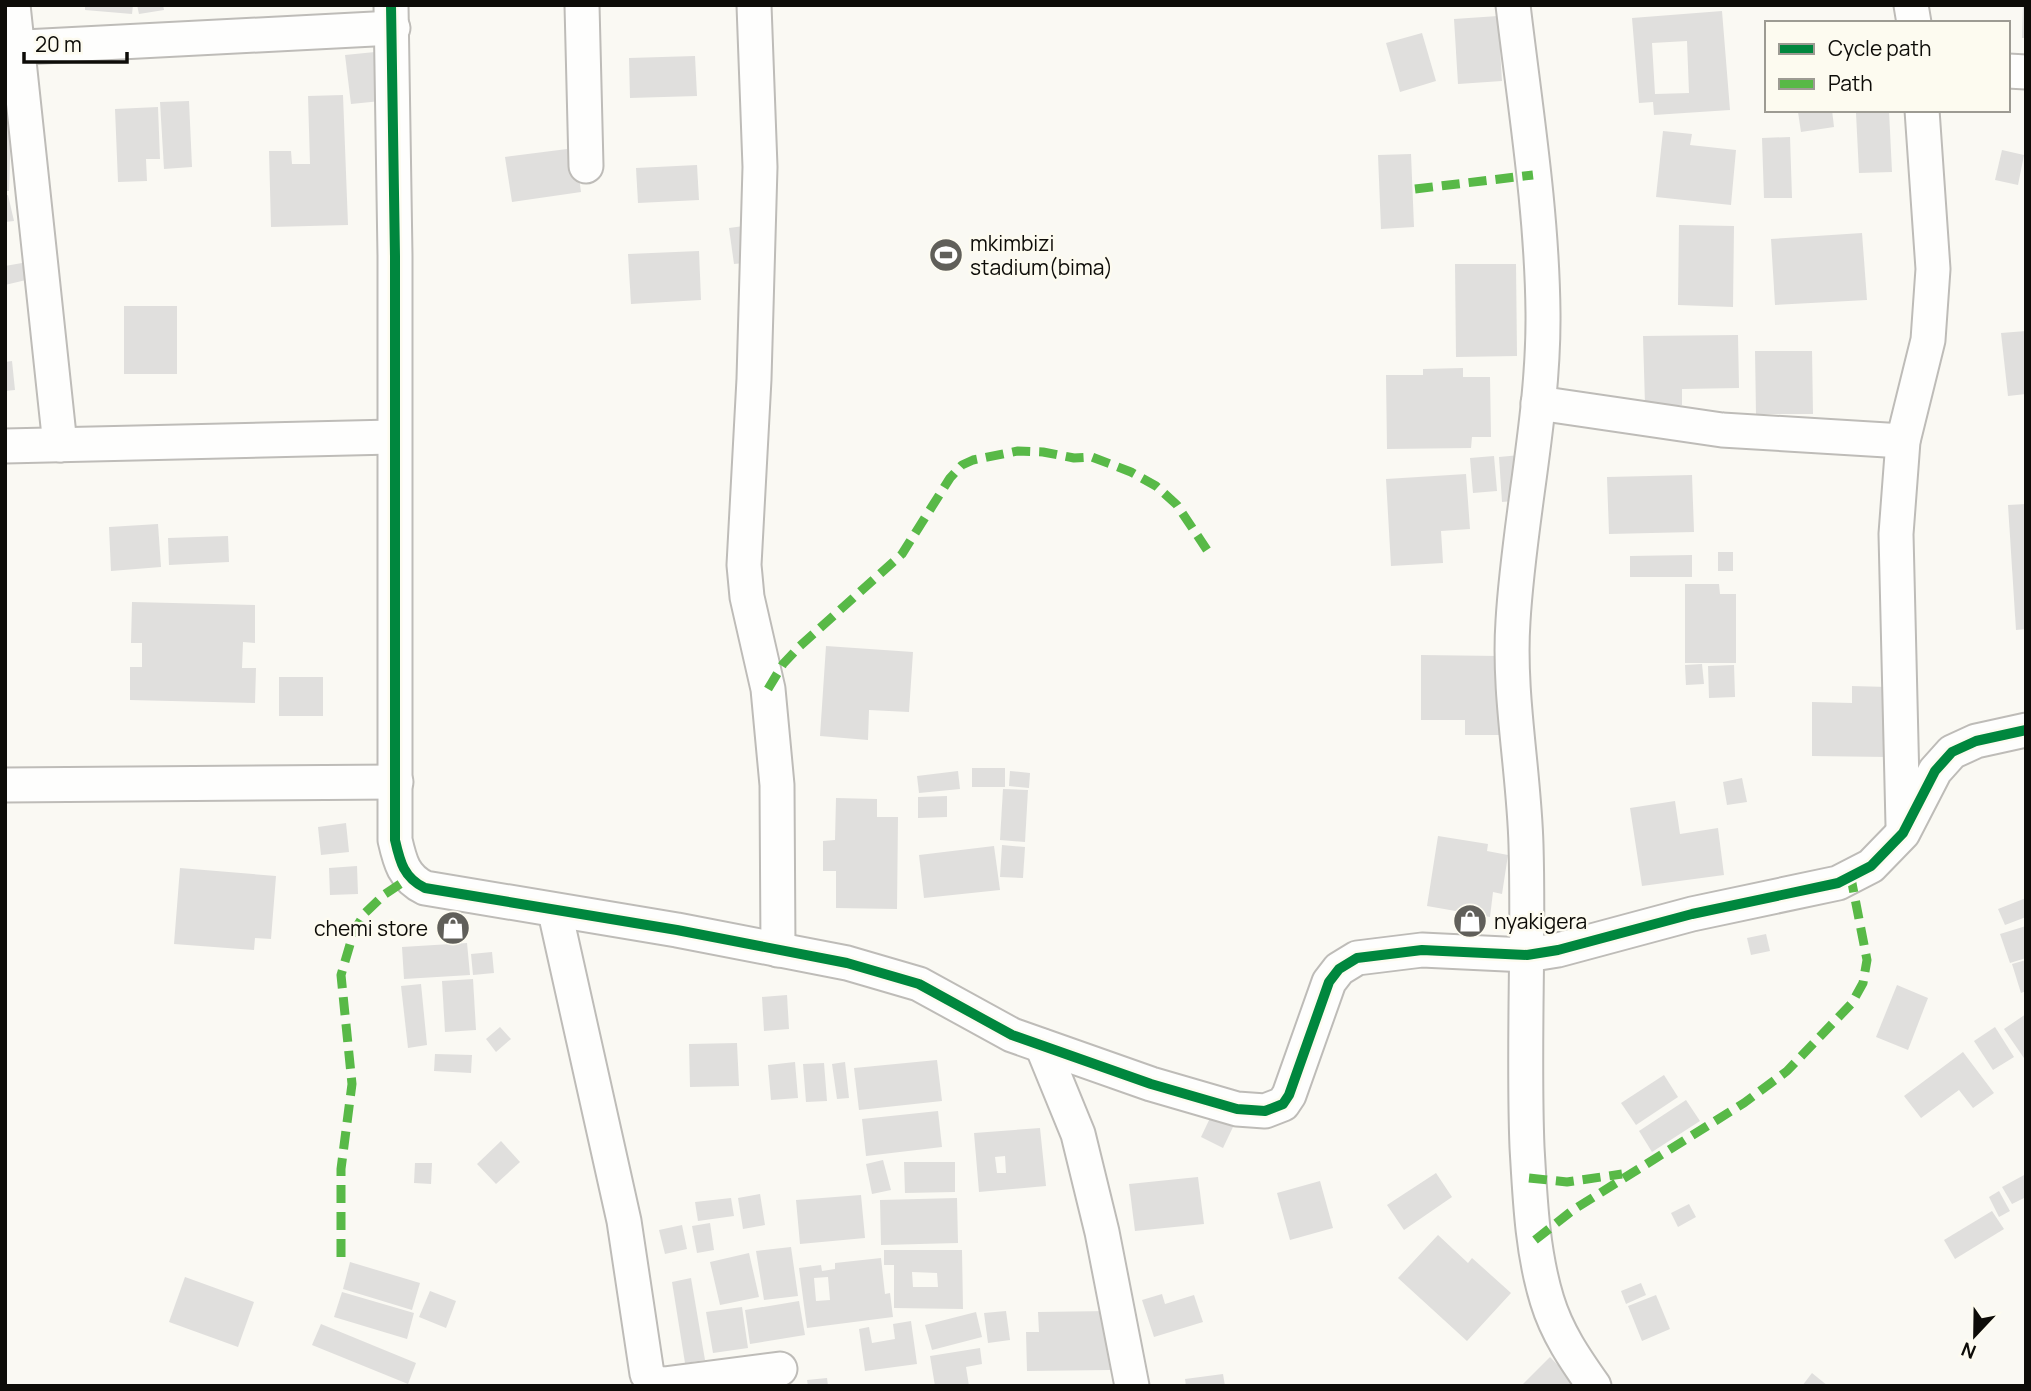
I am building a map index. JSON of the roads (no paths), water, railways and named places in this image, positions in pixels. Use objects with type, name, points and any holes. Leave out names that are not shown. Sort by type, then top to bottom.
[{"type":"street","points":[[13,5],[11,48],[61,445]]},
{"type":"street","points":[[582,5],[586,166]]},
{"type":"street","points":[[754,5],[760,167],[754,379],[744,565],[750,610],[768,689],[777,785],[778,950]]},
{"type":"street","points":[[1513,5],[1540,237],[1543,316],[1538,403],[1513,621],[1514,702],[1525,805],[1526,1114],[1534,1235],[1552,1312],[1566,1346],[1594,1386]]},
{"type":"street","points":[[11,48],[392,17],[395,841],[401,868],[416,884],[555,912],[677,930],[847,963],[919,984],[1012,1035],[1042,1046],[1222,1105],[1265,1111],[1283,1104],[1289,1095],[1329,982],[1347,963],[1383,953],[1422,950],[1527,955],[1635,932],[1736,903],[1838,883],[1871,866],[1903,833],[1935,771],[1952,752],[1976,741],[2026,730]]},
{"type":"street","points":[[1903,833],[1896,534],[1903,441],[1928,340],[1933,269],[1922,112]]},
{"type":"street","points":[[1538,403],[1722,429],[1903,441]]},
{"type":"street","points":[[5,446],[392,437]]},
{"type":"street","points":[[5,785],[396,782]]},
{"type":"street","points":[[555,912],[624,1221],[642,1380],[664,1384],[780,1369]]},
{"type":"street","points":[[1042,1046],[1078,1134],[1102,1232],[1132,1386]]},
{"type":"place","name":"mkimbizi stadium(bima)","points":[[946,255]]},
{"type":"place","name":"nyakigera","points":[[1470,921]]},
{"type":"place","name":"chemi store","points":[[453,928]]}]
